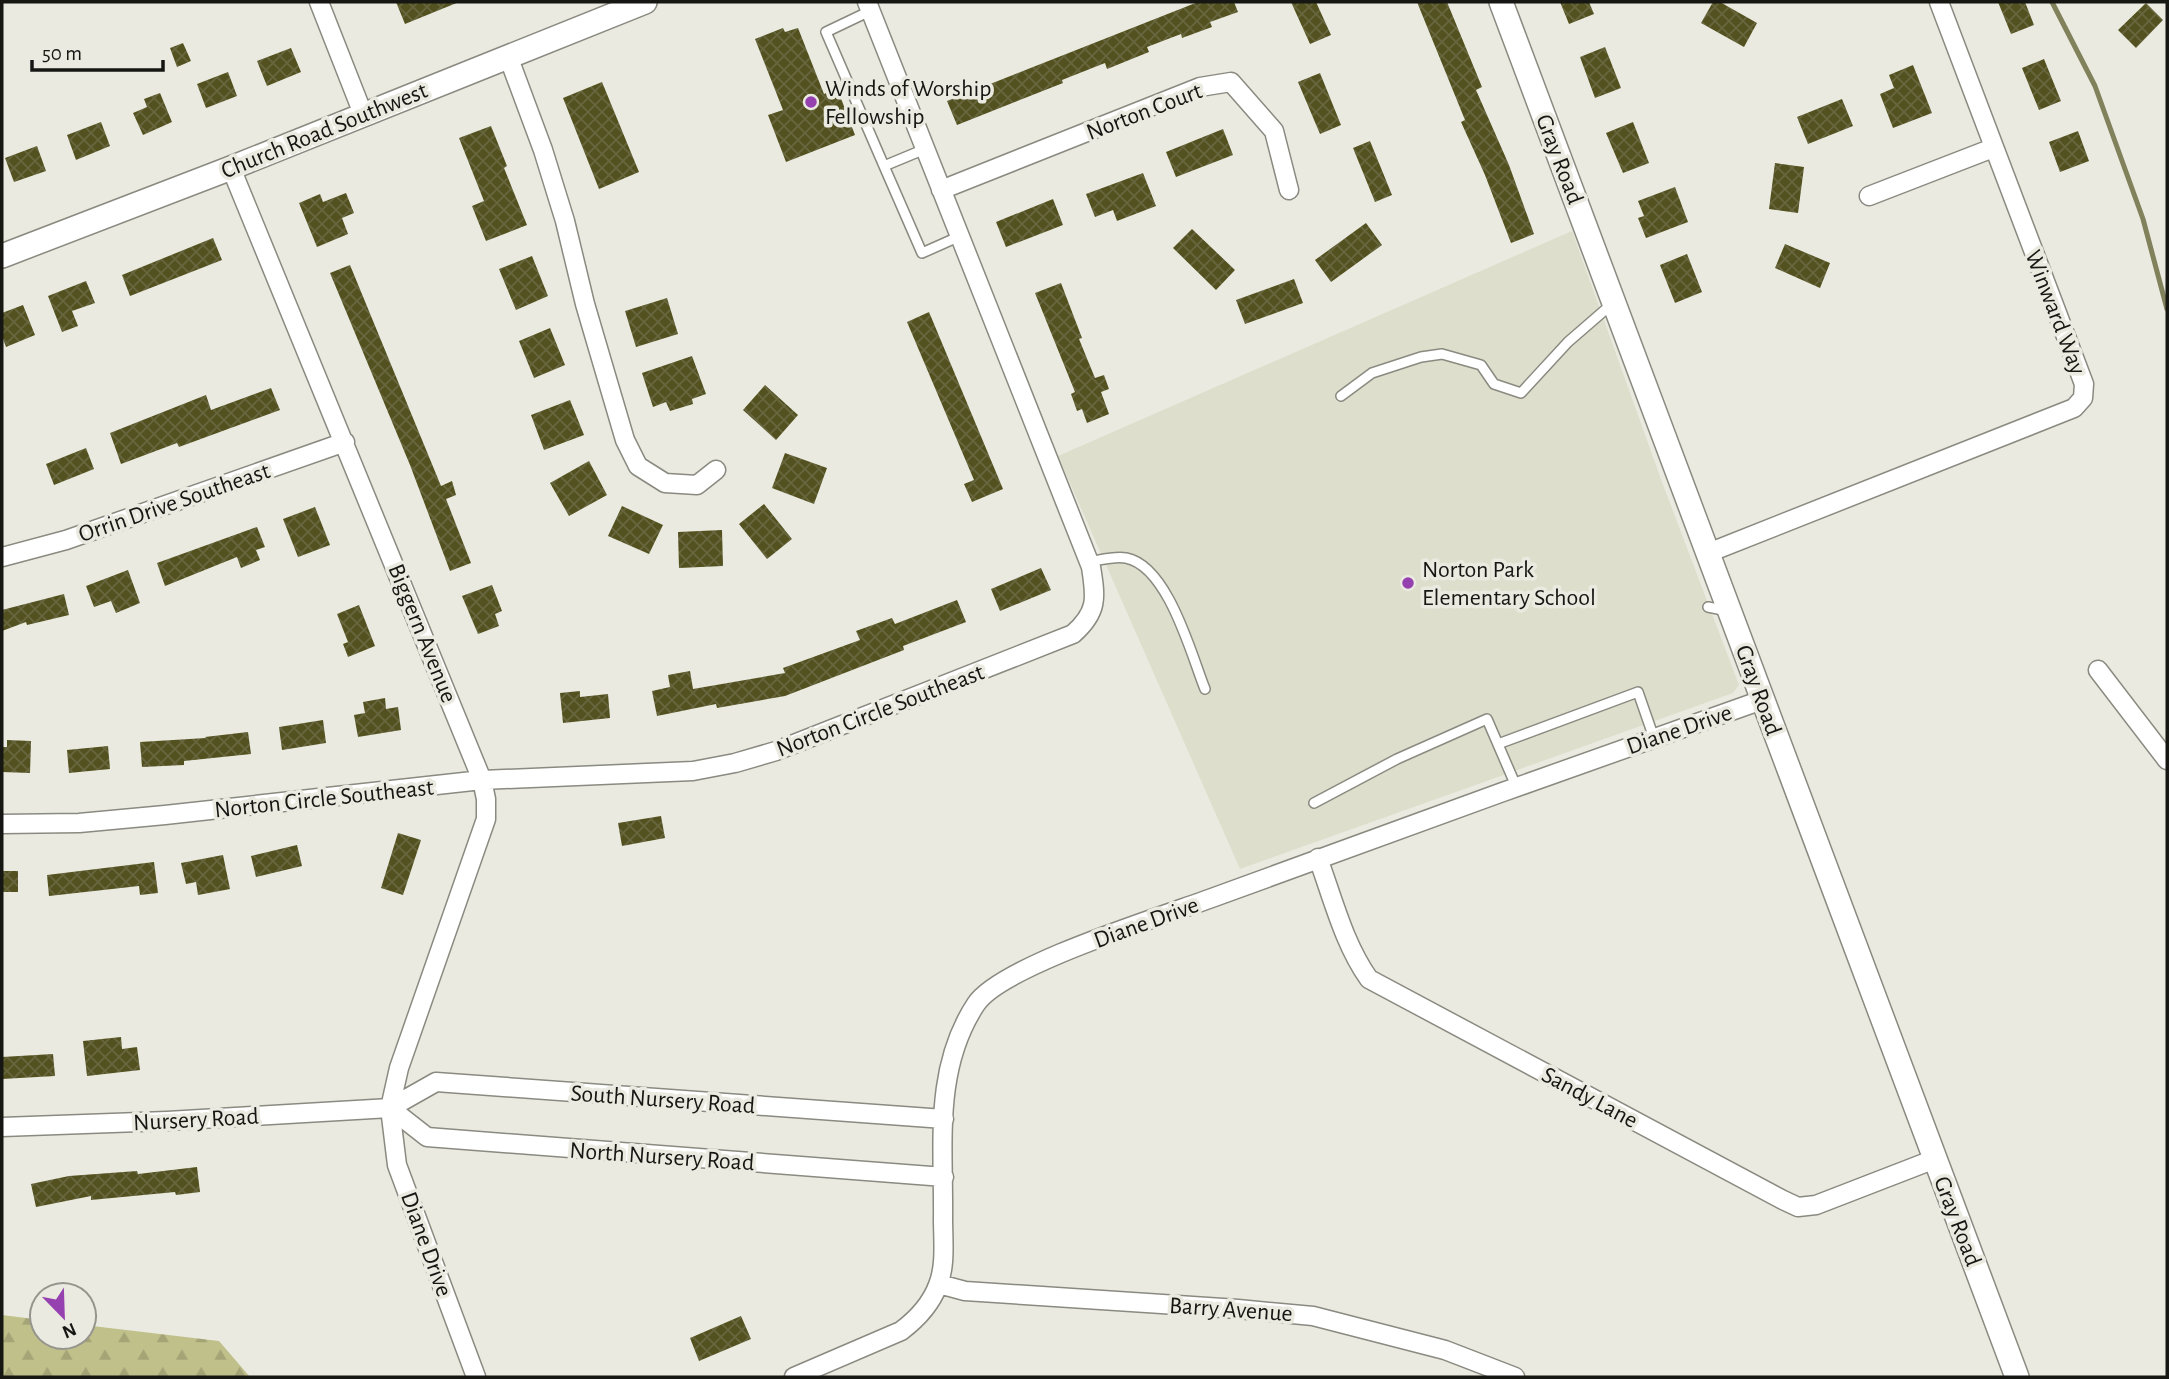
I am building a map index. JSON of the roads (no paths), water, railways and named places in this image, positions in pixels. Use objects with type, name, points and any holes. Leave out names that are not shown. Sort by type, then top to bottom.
[{"type":"street","points":[[319,2],[363,114]]},
{"type":"street","name":"Church Road Southwest","points":[[2,256],[231,168],[645,2]]},
{"type":"street","name":"Gray Road","points":[[1502,2],[1708,553],[1719,609],[1762,700],[2017,1377]]},
{"type":"street","name":"Winward Way","points":[[1708,553],[2074,408],[2083,398],[2084,384],[1939,2]]},
{"type":"street","name":"Norton Circle Southeast","points":[[2,824],[79,823],[482,780],[693,771],[776,751],[1073,634],[1086,623],[1093,611],[1094,586],[1088,562],[868,6]]},
{"type":"street","points":[[508,56],[543,150],[565,220],[585,304],[625,440],[638,466],[665,483],[697,485],[716,470]]},
{"type":"street","name":"Norton Court","points":[[941,190],[1200,87],[1231,82],[1274,131],[1289,190]]},
{"type":"street","points":[[1869,196],[1993,148]]},
{"type":"street","name":"Biggern Avenue","points":[[231,168],[482,780],[486,799],[486,819],[411,1031],[390,1108]]},
{"type":"street","name":"Orrin Drive Southeast","points":[[2,557],[66,540],[345,442]]},
{"type":"street","points":[[2098,670],[2167,760]]},
{"type":"street","name":"Diane Drive","points":[[794,1377],[901,1331],[914,1321],[928,1304],[939,1284],[943,1259],[946,1076],[958,1035],[978,1000],[1004,979],[1066,952],[1318,858],[1762,700]]},
{"type":"street","name":"Sandy Lane","points":[[1318,858],[1349,942],[1369,979],[1783,1200],[1798,1207],[1816,1205],[1935,1159]]},
{"type":"street","name":"South Nursery Road","points":[[390,1108],[436,1082],[944,1119]]},
{"type":"street","name":"Diane Drive","points":[[390,1108],[397,1164],[476,1377]]},
{"type":"street","name":"Nursery Road","points":[[2,1127],[390,1108]]},
{"type":"street","name":"North Nursery Road","points":[[390,1108],[427,1138],[944,1177]]},
{"type":"street","name":"Barry Avenue","points":[[939,1284],[965,1291],[1313,1316],[1445,1350],[1515,1377]]},
{"type":"lane","points":[[868,6],[826,32],[922,253],[958,237]]},
{"type":"lane","points":[[884,166],[925,149]]},
{"type":"lane","points":[[1341,396],[1372,373],[1421,357],[1442,354],[1481,365],[1494,384],[1521,393],[1568,342],[1614,302]]},
{"type":"lane","points":[[1088,562],[1127,558],[1143,565],[1153,574],[1174,608],[1205,689]]},
{"type":"lane","points":[[1498,744],[1638,692],[1654,738]]},
{"type":"lane","points":[[1314,803],[1397,759],[1487,719],[1516,786]]},
{"type":"waterway","points":[[2052,2],[2095,86],[2143,219],[2167,309]]},
{"type":"place","name":"Winds of Worship Fellowship","points":[[811,102]]},
{"type":"place","name":"Norton Park Elementary School","points":[[1408,583]]}]
